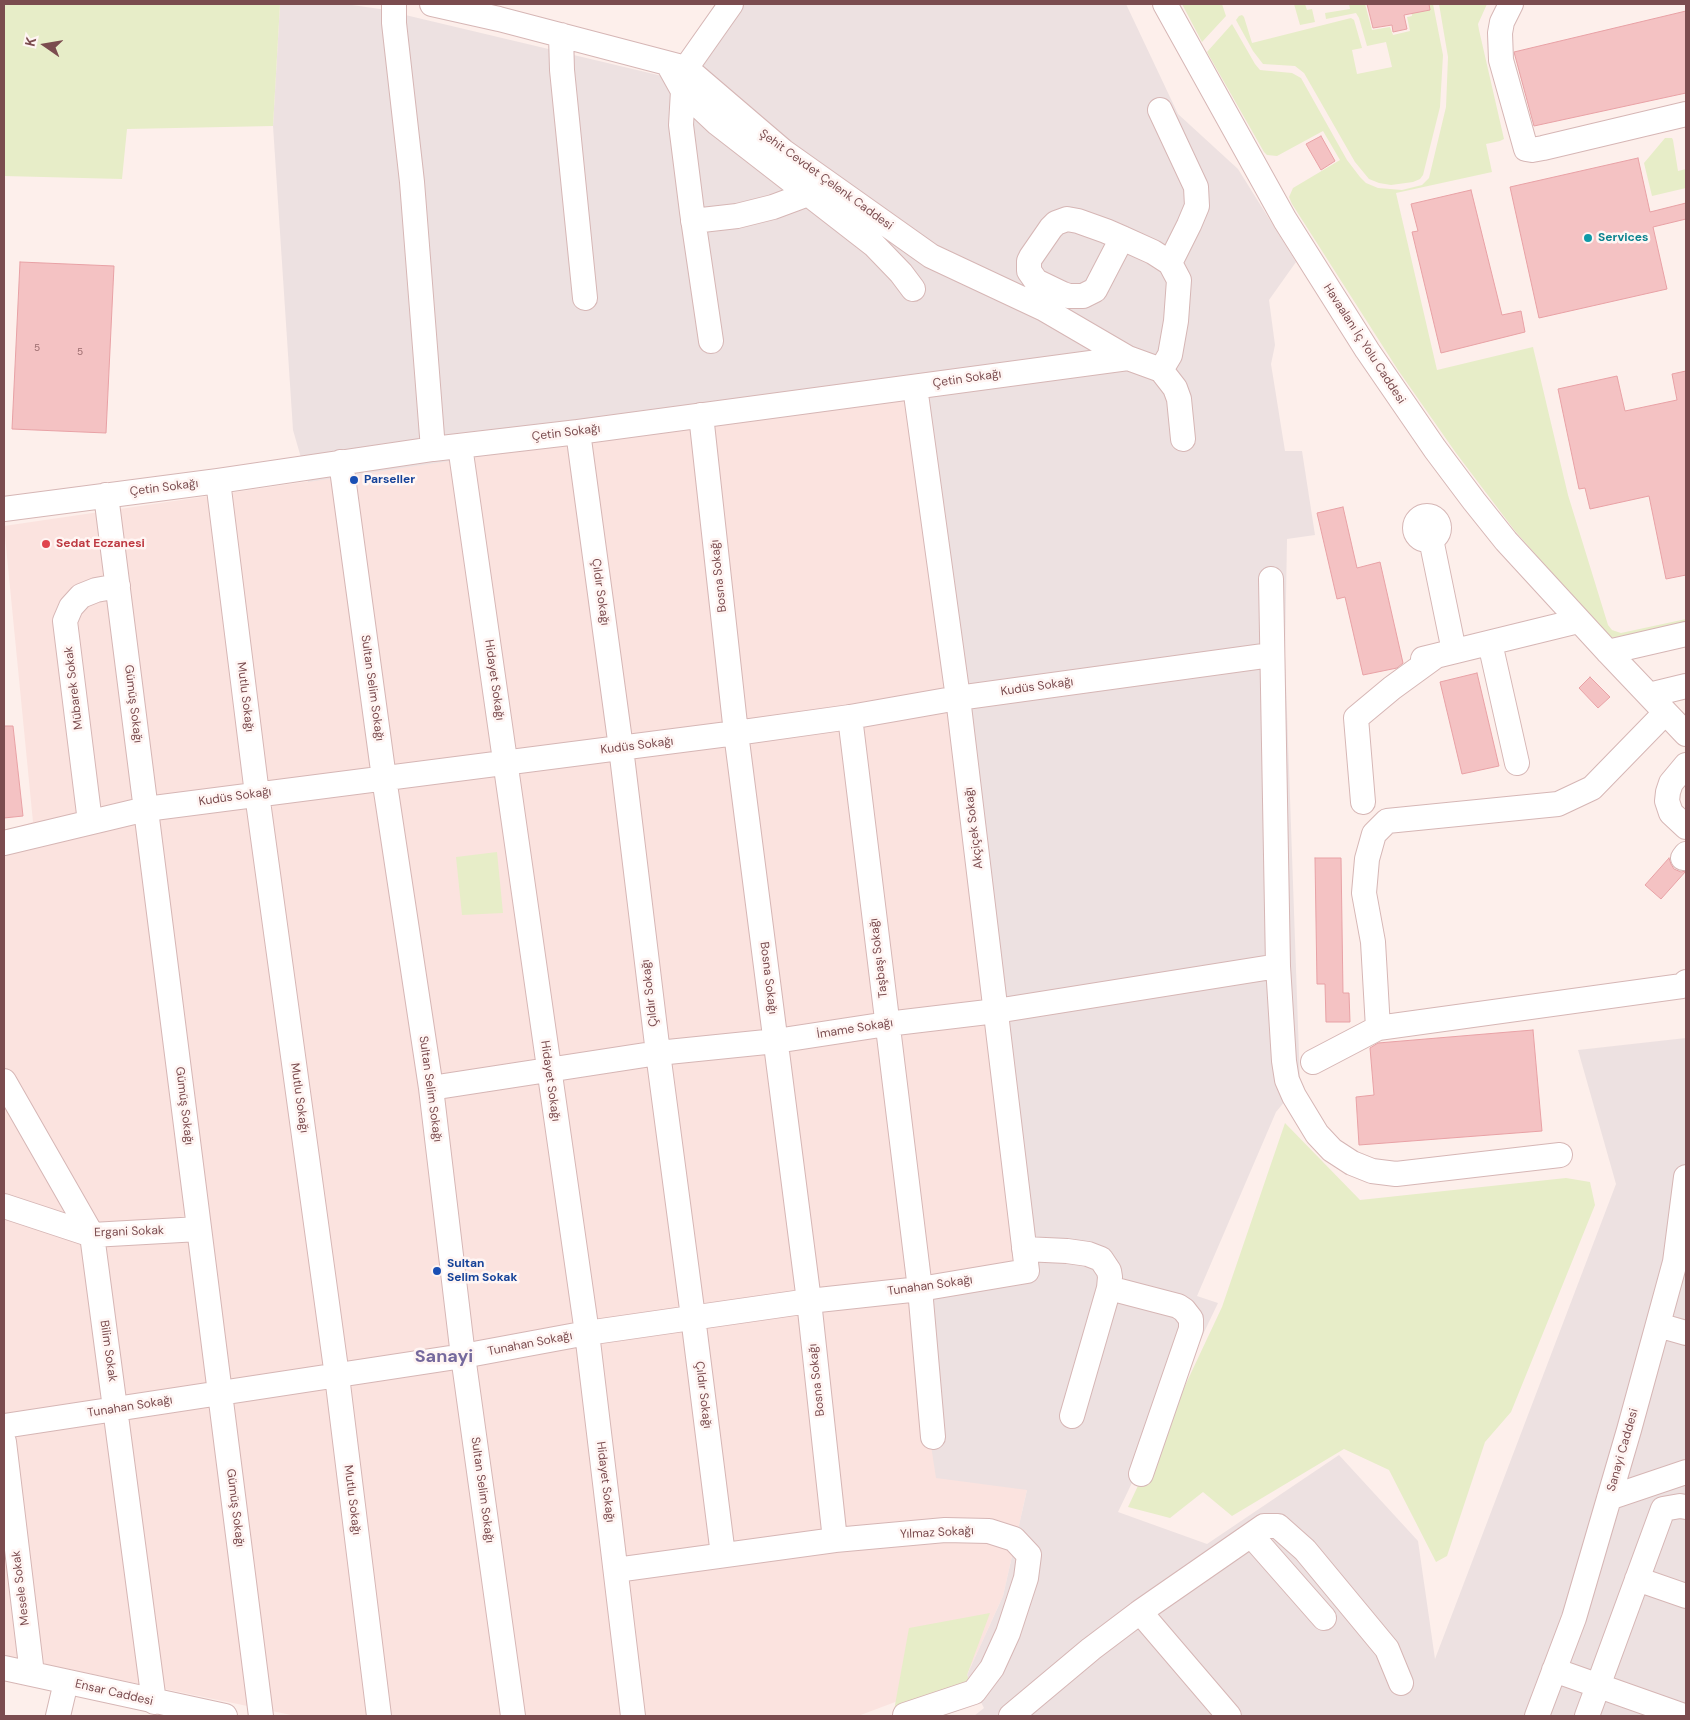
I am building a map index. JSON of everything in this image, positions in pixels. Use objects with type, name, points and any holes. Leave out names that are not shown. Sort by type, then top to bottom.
[{"type":"street","points":[[394,4],[394,23],[412,192],[432,449]]},
{"type":"street","name":"Şehit Cevdet Çelenk Caddesi","points":[[432,4],[561,35],[679,74],[783,151],[931,256],[1044,308],[1128,358],[1161,370]]},
{"type":"street","points":[[711,341],[681,125],[679,74],[731,4]]},
{"type":"street","name":"Havaalanı İç Yolu Caddesi","points":[[1165,4],[1285,220],[1400,399],[1474,501],[1506,541],[1578,621],[1686,734]]},
{"type":"street","points":[[1511,4],[1501,28],[1501,60],[1526,148],[1532,150],[1543,148],[1686,114]]},
{"type":"street","points":[[561,35],[562,70],[585,298]]},
{"type":"street","points":[[679,74],[717,123],[874,245],[913,289]]},
{"type":"street","points":[[1160,110],[1196,187],[1197,206],[1170,263]]},
{"type":"street","points":[[693,221],[737,216],[773,207],[808,194]]},
{"type":"street","points":[[1122,238],[1153,252],[1170,263],[1179,280],[1176,321],[1170,355],[1161,370],[1169,378],[1179,398],[1183,438]]},
{"type":"street","name":"Çetin Sokağı","points":[[4,509],[218,481],[432,449],[578,432],[1128,358]]},
{"type":"street","name":"Akçiçek Sokağı","points":[[915,387],[958,698],[1025,1260]]},
{"type":"street","name":"Bosna Sokağı","points":[[701,415],[736,733],[809,1301],[835,1540]]},
{"type":"street","name":"Çıldır Sokağı","points":[[578,432],[621,748],[658,1053],[723,1555]]},
{"type":"street","name":"Hidayet Sokağı","points":[[460,446],[587,1333],[633,1716]]},
{"type":"street","name":"Sultan Selim Sokağı","points":[[341,462],[384,778],[430,1088],[463,1356],[513,1716]]},
{"type":"street","name":"Mutlu Sokağı","points":[[218,481],[257,794],[337,1376],[379,1716]]},
{"type":"street","name":"Gümüş Sokağı","points":[[106,495],[261,1716]]},
{"type":"street","points":[[1431,539],[1437,655]]},
{"type":"street","points":[[1271,579],[1278,966],[1287,1080],[1306,1117],[1317,1134],[1332,1150],[1352,1163],[1372,1170],[1396,1174],[1560,1155]]},
{"type":"street","name":"Mübarek Sokak","points":[[90,822],[65,620],[71,607],[81,596],[96,590],[118,586]]},
{"type":"street","points":[[1363,802],[1356,718],[1392,688],[1437,655],[1578,621]]},
{"type":"street","points":[[1608,652],[1686,634]]},
{"type":"street","points":[[1490,643],[1517,763]]},
{"type":"street","name":"Kudüs Sokağı","points":[[4,844],[146,809],[736,733],[850,717],[958,698],[1271,655]]},
{"type":"street","points":[[1648,695],[1686,686]]},
{"type":"street","points":[[1378,1028],[1373,942],[1364,893],[1367,859],[1374,834],[1387,821],[1558,804],[1592,788],[1665,713]]},
{"type":"street","name":"Taşbaşı Sokağı","points":[[850,717],[920,1289],[933,1437]]},
{"type":"street","points":[[1686,765],[1671,783],[1667,801],[1671,813],[1686,826]]},
{"type":"street","name":"İmame Sokağı","points":[[430,1088],[658,1053],[776,1041],[996,1010],[1278,966]]},
{"type":"street","points":[[1313,1062],[1378,1028],[1685,985]]},
{"type":"street","name":"Bilim Sokak","points":[[4,1081],[92,1235],[154,1702]]},
{"type":"street","name":"Sanayi Caddesi","points":[[1537,1716],[1574,1618],[1658,1326],[1675,1262],[1686,1177]]},
{"type":"street","name":"Ergani Sokak","points":[[4,1206],[92,1235],[199,1229]]},
{"type":"street","name":"Tunahan Sokağı","points":[[4,1426],[337,1376],[463,1356],[587,1333],[693,1317],[809,1301],[920,1289],[1025,1260],[1067,1251],[1088,1254],[1101,1259],[1109,1271],[1109,1288]]},
{"type":"street","points":[[1072,1416],[1109,1288],[1178,1306],[1189,1315],[1192,1324],[1191,1329],[1141,1474]]},
{"type":"street","points":[[1658,1326],[1686,1333]]},
{"type":"street","name":"Mesele Sokak","points":[[4,1442],[32,1674]]},
{"type":"street","points":[[1609,1498],[1686,1472]]},
{"type":"street","points":[[1586,1716],[1663,1509],[1680,1506],[1686,1507]]},
{"type":"street","points":[[1011,1716],[1091,1649],[1140,1612],[1264,1526],[1278,1526],[1305,1550],[1387,1649],[1401,1683]]},
{"type":"street","name":"Yılmaz Sokağı","points":[[616,1570],[835,1540],[945,1530],[989,1531],[1014,1539],[1029,1555],[1026,1578],[1008,1633],[992,1668],[974,1692],[905,1715]]},
{"type":"street","points":[[1251,1535],[1324,1618]]},
{"type":"street","points":[[1637,1578],[1686,1596]]},
{"type":"street","points":[[1140,1612],[1230,1716]]},
{"type":"street","name":"Ensar Caddesi","points":[[4,1668],[225,1716]]},
{"type":"street","points":[[1554,1670],[1684,1716]]},
{"type":"street","points":[[58,1716],[66,1682]]},
{"type":"shaded area","points":[[280,4],[345,4],[380,9],[679,80],[729,4],[1126,4],[1178,114],[1238,169],[1296,262],[1269,300],[1275,345],[1271,364],[1285,451],[1302,451],[1315,535],[1287,539],[1285,655],[1300,1083],[1276,1112],[1197,1296],[1218,1303],[1118,1512],[1207,1544],[1339,1455],[1418,1541],[1435,1659],[1616,1184],[1578,1050],[1686,1038],[1686,1716],[974,1716],[984,1708],[967,1675],[1003,1596],[1027,1490],[936,1478],[907,1289],[1023,1270],[909,393],[308,482],[293,430],[273,126]]},
{"type":"shaded area","points":[[909,393],[1024,1270],[1027,1490],[1003,1596],[967,1675],[858,1716],[296,1716],[4,1656],[4,831],[33,822],[4,526]]},
{"type":"green space","points":[[4,4],[280,4],[273,126],[127,129],[122,179],[4,176]]},
{"type":"green space","points":[[1182,4],[1222,4],[1226,16],[1202,42]]},
{"type":"green space","points":[[1294,4],[1305,4],[1307,10],[1312,9],[1315,22],[1300,25]]},
{"type":"green space","points":[[1349,4],[1365,4],[1372,30],[1390,27],[1393,35],[1410,31],[1407,17],[1412,16],[1410,4],[1433,4],[1443,55],[1440,107],[1423,175],[1420,179],[1413,182],[1391,185],[1369,179],[1355,162],[1304,73],[1295,66],[1263,64],[1253,51],[1236,20],[1239,16],[1242,15],[1244,17],[1252,43],[1351,18],[1354,20],[1362,48],[1352,50],[1357,74],[1392,67],[1386,42],[1367,46],[1356,13],[1326,19],[1325,13],[1350,9]]},
{"type":"green space","points":[[1439,4],[1487,4],[1478,24],[1504,139],[1486,144],[1492,172],[1396,193],[1437,370],[1533,347],[1568,495],[1608,625],[1612,630],[1621,633],[1686,619],[1686,624],[1616,639],[1609,636],[1515,531],[1456,453],[1398,370],[1292,204],[1289,197],[1293,188],[1340,160],[1323,131],[1277,156],[1267,155],[1207,52],[1232,24],[1260,70],[1292,73],[1301,78],[1347,160],[1366,183],[1378,188],[1402,190],[1422,185],[1429,178],[1446,107],[1448,57]]},
{"type":"green space","points":[[1665,138],[1672,138],[1673,140],[1678,171],[1686,169],[1686,188],[1652,196],[1644,163]]},
{"type":"green space","points":[[497,852],[503,913],[462,915],[456,857]]},
{"type":"green space","points":[[1285,1123],[1360,1200],[1566,1178],[1590,1182],[1595,1205],[1511,1412],[1485,1442],[1447,1556],[1436,1562],[1389,1470],[1344,1449],[1232,1516],[1203,1492],[1170,1518],[1128,1507],[1222,1307]]},
{"type":"green space","points":[[990,1613],[967,1675],[973,1687],[893,1716],[909,1628]]},
{"type":"building","points":[[1367,4],[1429,4],[1430,10],[1404,15],[1407,29],[1393,32],[1392,25],[1373,28]]},
{"type":"building","points":[[1686,11],[1686,93],[1534,126],[1514,52]]},
{"type":"building","points":[[1321,136],[1335,161],[1321,170],[1306,144]]},
{"type":"building","name":"Services","points":[[1638,158],[1650,212],[1686,203],[1686,219],[1653,227],[1667,289],[1539,318],[1510,187]]},
{"type":"building","points":[[1471,190],[1502,315],[1521,311],[1525,332],[1441,353],[1412,232],[1418,231],[1411,204]]},
{"type":"building","points":[[20,262],[114,266],[106,433],[12,429]]},
{"type":"building","points":[[1686,371],[1686,575],[1666,579],[1649,496],[1590,509],[1585,488],[1579,489],[1558,389],[1617,376],[1625,411],[1677,400],[1672,374]]},
{"type":"building","points":[[1343,507],[1357,568],[1380,562],[1403,663],[1397,668],[1363,675],[1345,597],[1337,599],[1317,513]]},
{"type":"building","points":[[1477,673],[1499,766],[1462,774],[1440,682]]},
{"type":"building","points":[[1590,677],[1610,697],[1598,708],[1579,688]]},
{"type":"building","points":[[4,726],[13,726],[23,816],[4,818]]},
{"type":"building","points":[[1315,858],[1341,858],[1343,993],[1349,993],[1350,1022],[1326,1022],[1325,984],[1317,984]]},
{"type":"building","points":[[1669,858],[1674,869],[1681,872],[1686,871],[1661,899],[1645,885]]},
{"type":"building","points":[[1533,1030],[1542,1131],[1359,1145],[1356,1097],[1374,1095],[1370,1048],[1378,1043]]},
{"type":"place","name":"Services","points":[[1588,238]]},
{"type":"place","name":"Parseller","points":[[354,480]]},
{"type":"place","name":"Sedat Eczanesi","points":[[46,544]]},
{"type":"place","name":"Sultan Selim Sokak","points":[[437,1271]]},
{"type":"district","name":"Sanayi","points":[[444,1357]]}]
